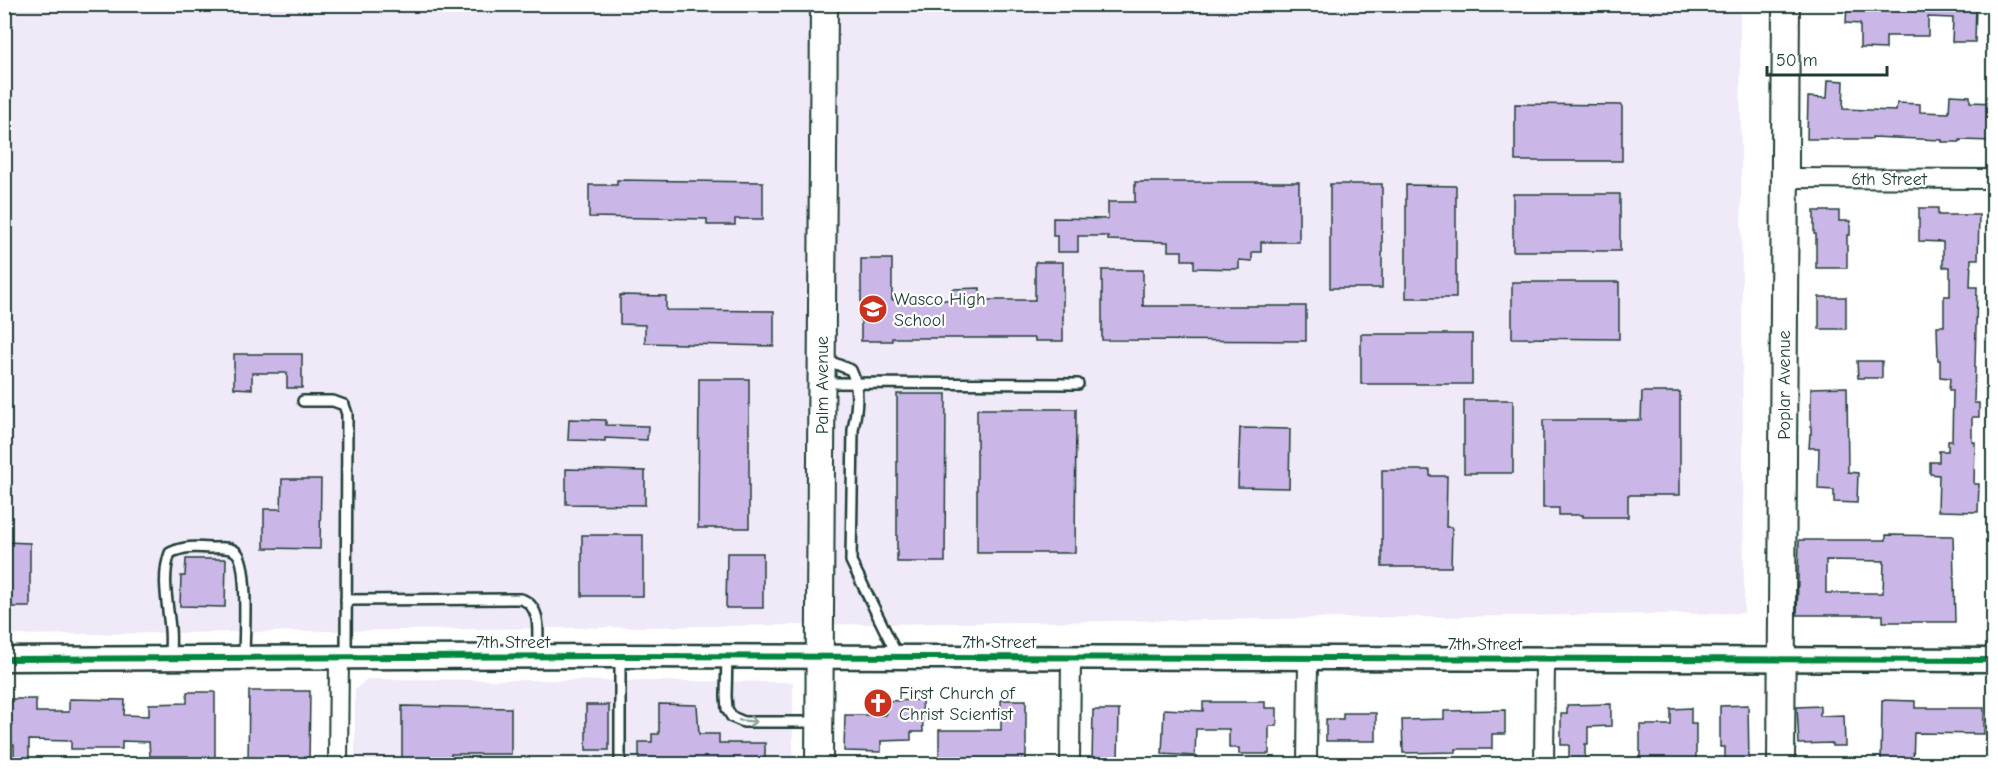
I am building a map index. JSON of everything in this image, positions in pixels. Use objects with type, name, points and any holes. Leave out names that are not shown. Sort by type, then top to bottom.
[{"type":"main road","name":"Palm Avenue","points":[[819,765],[824,4]]},
{"type":"main road","name":"Poplar Avenue","points":[[1781,765],[1786,4]]},
{"type":"street","name":"6th Street","points":[[1785,178],[1994,179]]},
{"type":"street","name":"7th Street","points":[[4,659],[727,656],[1994,660]]},
{"type":"street","points":[[1070,765],[1071,657]]},
{"type":"street","points":[[338,765],[342,658]]},
{"type":"street","points":[[1307,765],[1308,658]]},
{"type":"street","points":[[1544,765],[1545,659]]},
{"type":"lane","points":[[822,371],[851,370],[857,382],[857,411],[853,430],[851,561],[898,657]]},
{"type":"lane","points":[[822,371],[857,382],[1078,384]]},
{"type":"lane","points":[[303,401],[333,401],[344,405],[347,414],[346,600],[342,658]]},
{"type":"lane","points":[[170,658],[166,588],[167,560],[170,553],[179,548],[190,547],[232,549],[239,554],[243,563],[244,578],[244,658]]},
{"type":"lane","points":[[346,600],[521,599],[532,605],[536,614],[537,657]]},
{"type":"lane","points":[[620,656],[620,765]]},
{"type":"lane","points":[[727,656],[726,696],[732,717],[744,722],[819,722]]},
{"type":"shaded area","name":"Wasco High School","points":[[4,5],[1740,5],[1744,613],[5,635]]},
{"type":"shaded area","points":[[367,679],[793,682],[793,764],[355,764],[355,690]]},
{"type":"building","points":[[1847,4],[1860,4],[1860,10],[1904,10],[1904,4],[1976,4],[1975,42],[1952,42],[1953,18],[1928,17],[1928,36],[1886,36],[1886,49],[1860,48],[1860,24],[1846,23]]},
{"type":"building","points":[[1828,80],[1844,81],[1843,109],[1896,111],[1897,103],[1920,104],[1920,112],[1949,113],[1950,95],[1970,96],[1970,102],[1994,103],[1994,141],[1942,142],[1942,140],[1872,137],[1872,139],[1807,139],[1808,97],[1827,98]]},
{"type":"building","points":[[1515,104],[1622,105],[1622,161],[1515,161]]},
{"type":"building","points":[[617,180],[763,182],[763,219],[735,219],[735,225],[707,225],[707,219],[589,217],[589,185],[617,185]]},
{"type":"building","points":[[1135,182],[1299,182],[1299,242],[1261,242],[1261,252],[1252,252],[1252,261],[1239,260],[1239,269],[1194,268],[1194,260],[1182,260],[1182,251],[1168,251],[1168,242],[1108,240],[1108,236],[1078,236],[1078,252],[1057,252],[1057,236],[1053,236],[1053,218],[1108,219],[1108,202],[1135,202]]},
{"type":"building","points":[[1330,184],[1382,184],[1382,288],[1330,288]]},
{"type":"building","points":[[1406,185],[1456,186],[1456,298],[1406,298]]},
{"type":"building","points":[[1513,194],[1620,194],[1620,251],[1513,251]]},
{"type":"building","points":[[1919,208],[1938,208],[1938,215],[1979,215],[1978,259],[1971,259],[1970,287],[1977,287],[1974,403],[1979,403],[1979,417],[1972,417],[1972,442],[1975,442],[1974,484],[1979,484],[1978,512],[1938,511],[1939,475],[1930,474],[1930,462],[1939,462],[1939,451],[1948,451],[1948,441],[1952,441],[1953,390],[1949,390],[1950,378],[1940,377],[1937,326],[1944,326],[1944,296],[1950,296],[1950,267],[1943,267],[1943,242],[1919,241]]},
{"type":"building","points":[[1814,211],[1839,211],[1839,221],[1850,221],[1850,235],[1847,235],[1847,268],[1816,268]]},
{"type":"building","points":[[861,259],[892,259],[892,300],[952,300],[952,289],[980,288],[980,300],[1035,300],[1035,262],[1063,262],[1063,341],[1035,341],[1035,338],[892,338],[892,341],[861,341]]},
{"type":"building","points":[[1102,270],[1143,270],[1143,306],[1306,306],[1306,341],[1102,340]]},
{"type":"building","points":[[1512,282],[1619,282],[1619,339],[1512,338]]},
{"type":"building","points":[[620,295],[666,296],[666,310],[774,311],[774,346],[645,343],[645,325],[620,324]]},
{"type":"building","points":[[1819,297],[1846,297],[1846,329],[1819,329]]},
{"type":"building","points":[[1361,334],[1472,334],[1472,384],[1361,384]]},
{"type":"building","points":[[234,354],[302,354],[302,388],[287,388],[287,373],[252,373],[252,389],[234,388]]},
{"type":"building","points":[[1857,361],[1882,361],[1882,378],[1858,378]]},
{"type":"building","points":[[699,379],[749,379],[749,528],[698,528]]},
{"type":"building","points":[[1847,387],[1848,472],[1858,473],[1857,503],[1834,502],[1834,490],[1818,489],[1819,448],[1809,448],[1811,388]]},
{"type":"building","points":[[1642,392],[1680,392],[1680,495],[1628,495],[1628,517],[1559,515],[1559,508],[1543,508],[1543,420],[1641,420]]},
{"type":"building","points":[[897,394],[946,394],[945,562],[897,562]]},
{"type":"building","points":[[1464,400],[1513,400],[1513,473],[1464,473]]},
{"type":"building","points":[[977,409],[1076,409],[1075,553],[977,553]]},
{"type":"building","points":[[569,419],[606,420],[606,425],[648,426],[647,440],[605,438],[605,441],[568,440]]},
{"type":"building","points":[[1240,428],[1290,429],[1289,488],[1238,487]]},
{"type":"building","points":[[566,469],[645,471],[645,505],[566,504]]},
{"type":"building","points":[[1382,470],[1430,470],[1430,476],[1447,476],[1446,527],[1452,527],[1451,567],[1382,567]]},
{"type":"building","points":[[282,479],[321,479],[320,549],[264,548],[264,509],[281,509]]},
{"type":"building","points":[[582,535],[643,535],[643,596],[582,596]]},
{"type":"building","points":[[1886,535],[1953,536],[1955,622],[1883,622],[1883,615],[1797,615],[1799,540],[1886,540]],"holes":[[[1826,560],[1884,561],[1883,593],[1826,593]]]},
{"type":"building","points":[[4,542],[30,543],[30,607],[4,607]]},
{"type":"building","points":[[727,553],[763,553],[763,608],[726,608]]},
{"type":"building","points":[[186,559],[226,559],[225,607],[180,606],[181,576],[185,576]]},
{"type":"building","points":[[249,691],[310,691],[309,765],[248,765]]},
{"type":"building","points":[[187,692],[215,692],[215,765],[188,765],[188,756],[150,756],[149,742],[122,741],[122,749],[71,749],[71,741],[29,740],[29,759],[14,759],[14,745],[4,745],[4,699],[36,699],[36,712],[69,712],[69,699],[125,700],[124,715],[149,716],[149,704],[187,703]]},
{"type":"building","points":[[922,700],[923,732],[911,732],[911,740],[881,741],[881,752],[844,751],[845,715],[886,715],[885,701]]},
{"type":"building","points":[[1001,700],[1026,700],[1026,761],[939,761],[939,730],[1001,730]]},
{"type":"building","points":[[1882,700],[1915,701],[1915,708],[1984,708],[1984,734],[1914,733],[1913,765],[1881,765]]},
{"type":"building","points":[[1203,702],[1265,702],[1265,708],[1277,708],[1277,726],[1269,726],[1269,754],[1239,754],[1239,748],[1229,748],[1229,729],[1196,729],[1195,756],[1162,754],[1164,709],[1203,711]]},
{"type":"building","points":[[659,704],[697,705],[699,734],[719,734],[719,743],[765,743],[765,765],[639,765],[639,742],[652,742],[652,734],[659,734]]},
{"type":"building","points":[[1611,704],[1611,726],[1588,727],[1585,765],[1569,765],[1569,745],[1561,745],[1561,714],[1567,714],[1567,705]]},
{"type":"building","points":[[586,705],[609,705],[609,750],[586,750]]},
{"type":"building","points":[[1748,705],[1749,765],[1725,765],[1725,747],[1720,747],[1720,706]]},
{"type":"building","points":[[402,706],[511,708],[511,754],[451,754],[451,765],[402,765]]},
{"type":"building","points":[[1820,706],[1820,716],[1844,715],[1845,746],[1832,746],[1832,743],[1799,744],[1797,707]]},
{"type":"building","points":[[1691,708],[1691,723],[1696,723],[1696,761],[1659,761],[1659,765],[1640,765],[1640,725],[1671,725],[1671,709]]},
{"type":"building","points":[[1093,710],[1119,710],[1118,764],[1092,764]]},
{"type":"building","points":[[1505,710],[1505,734],[1492,734],[1492,749],[1403,753],[1402,720],[1444,719],[1444,711]]},
{"type":"building","points":[[1343,713],[1376,713],[1376,741],[1326,741],[1326,719],[1343,719]]},
{"type":"cycle path","points":[[4,659],[620,656],[1994,660]]},
{"type":"place","name":"Wasco High School","points":[[873,309]]},
{"type":"place","name":"First Church of Christ Scientist","points":[[878,703]]}]
